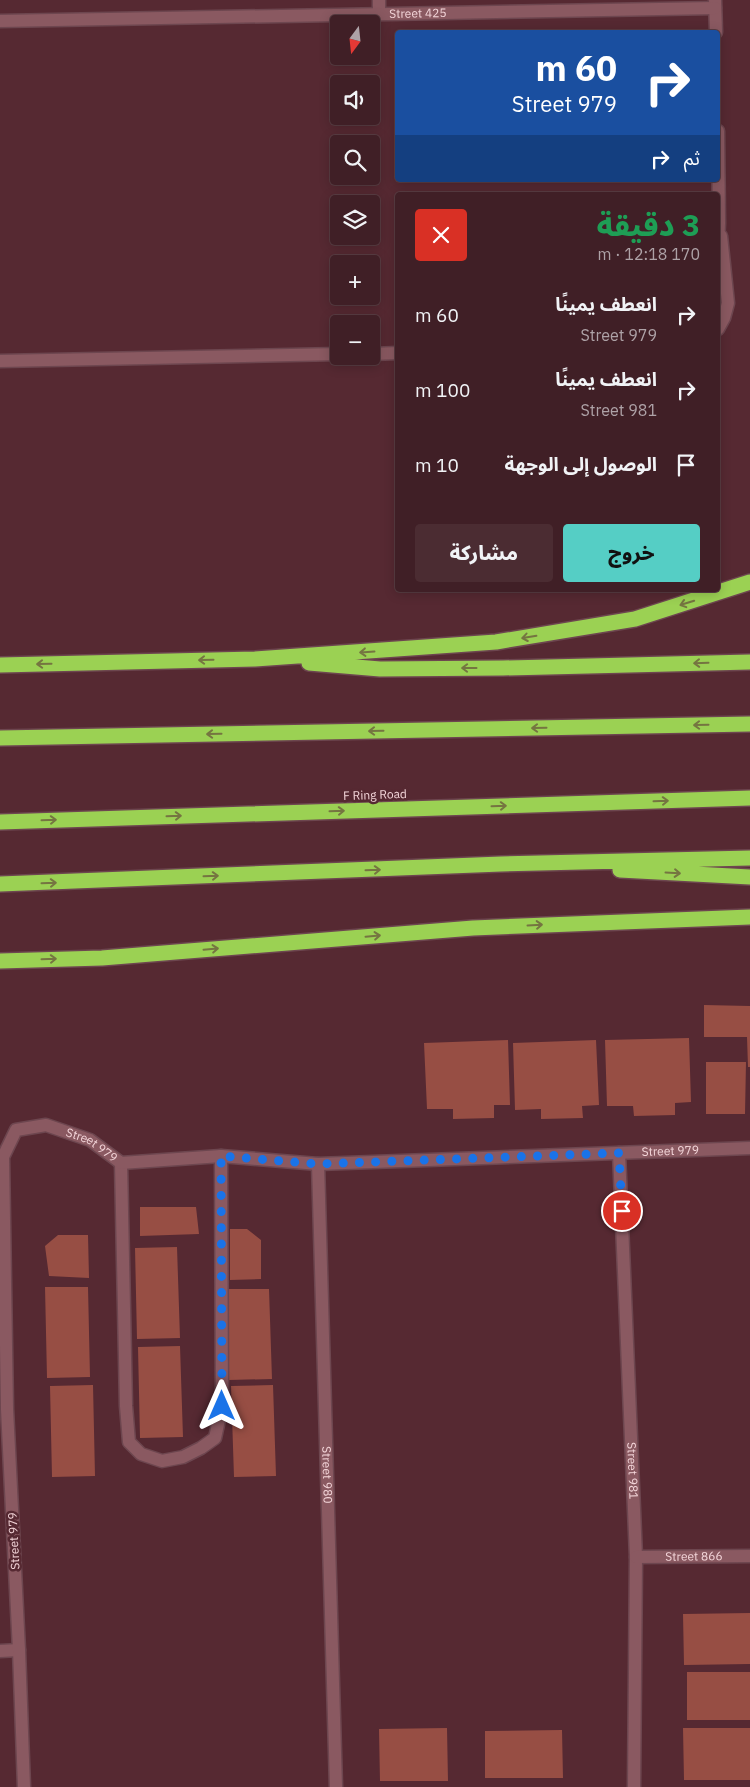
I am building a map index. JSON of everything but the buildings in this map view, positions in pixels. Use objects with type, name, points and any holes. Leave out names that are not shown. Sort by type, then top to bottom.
[{"type":"highway","points":[[720,592],[750,582]]},
{"type":"highway","points":[[0,665],[255,659],[496,642],[635,619],[719,592]]},
{"type":"highway","points":[[255,659],[380,669],[750,662]]},
{"type":"highway","points":[[0,738],[750,724]]},
{"type":"highway","name":"F Ring Road","points":[[0,822],[750,798]]},
{"type":"highway","points":[[0,884],[502,864],[750,858]]},
{"type":"highway","points":[[502,864],[750,877]]},
{"type":"highway","points":[[0,961],[102,958],[473,928],[750,917]]},
{"type":"street","points":[[378,13],[379,0]]},
{"type":"street","points":[[715,4],[716,30]]},
{"type":"street","name":"Street 425","points":[[0,21],[715,4]]},
{"type":"street","points":[[720,232],[728,303],[720,325]]},
{"type":"street","points":[[380,354],[395,353]]},
{"type":"street","points":[[0,361],[330,354]]},
{"type":"street","name":"Street 979","points":[[24,1787],[19,1650],[4,1409],[3,1157],[16,1130],[46,1125],[90,1140],[121,1163],[221,1156],[318,1164],[750,1148]]},
{"type":"street","name":"Street 981","points":[[619,1153],[636,1557],[634,1787]]},
{"type":"street","points":[[121,1163],[126,1406],[129,1442],[141,1454],[162,1461],[182,1457],[201,1448],[215,1438],[222,1406],[221,1156]]},
{"type":"street","name":"Street 980","points":[[318,1164],[336,1787]]},
{"type":"street","name":"Street 866","points":[[636,1557],[750,1556]]},
{"type":"street","points":[[0,1650],[19,1650]]},
{"type":"route","points":[[222,1406],[221,1156],[318,1164],[619,1153],[622,1211]]}]
